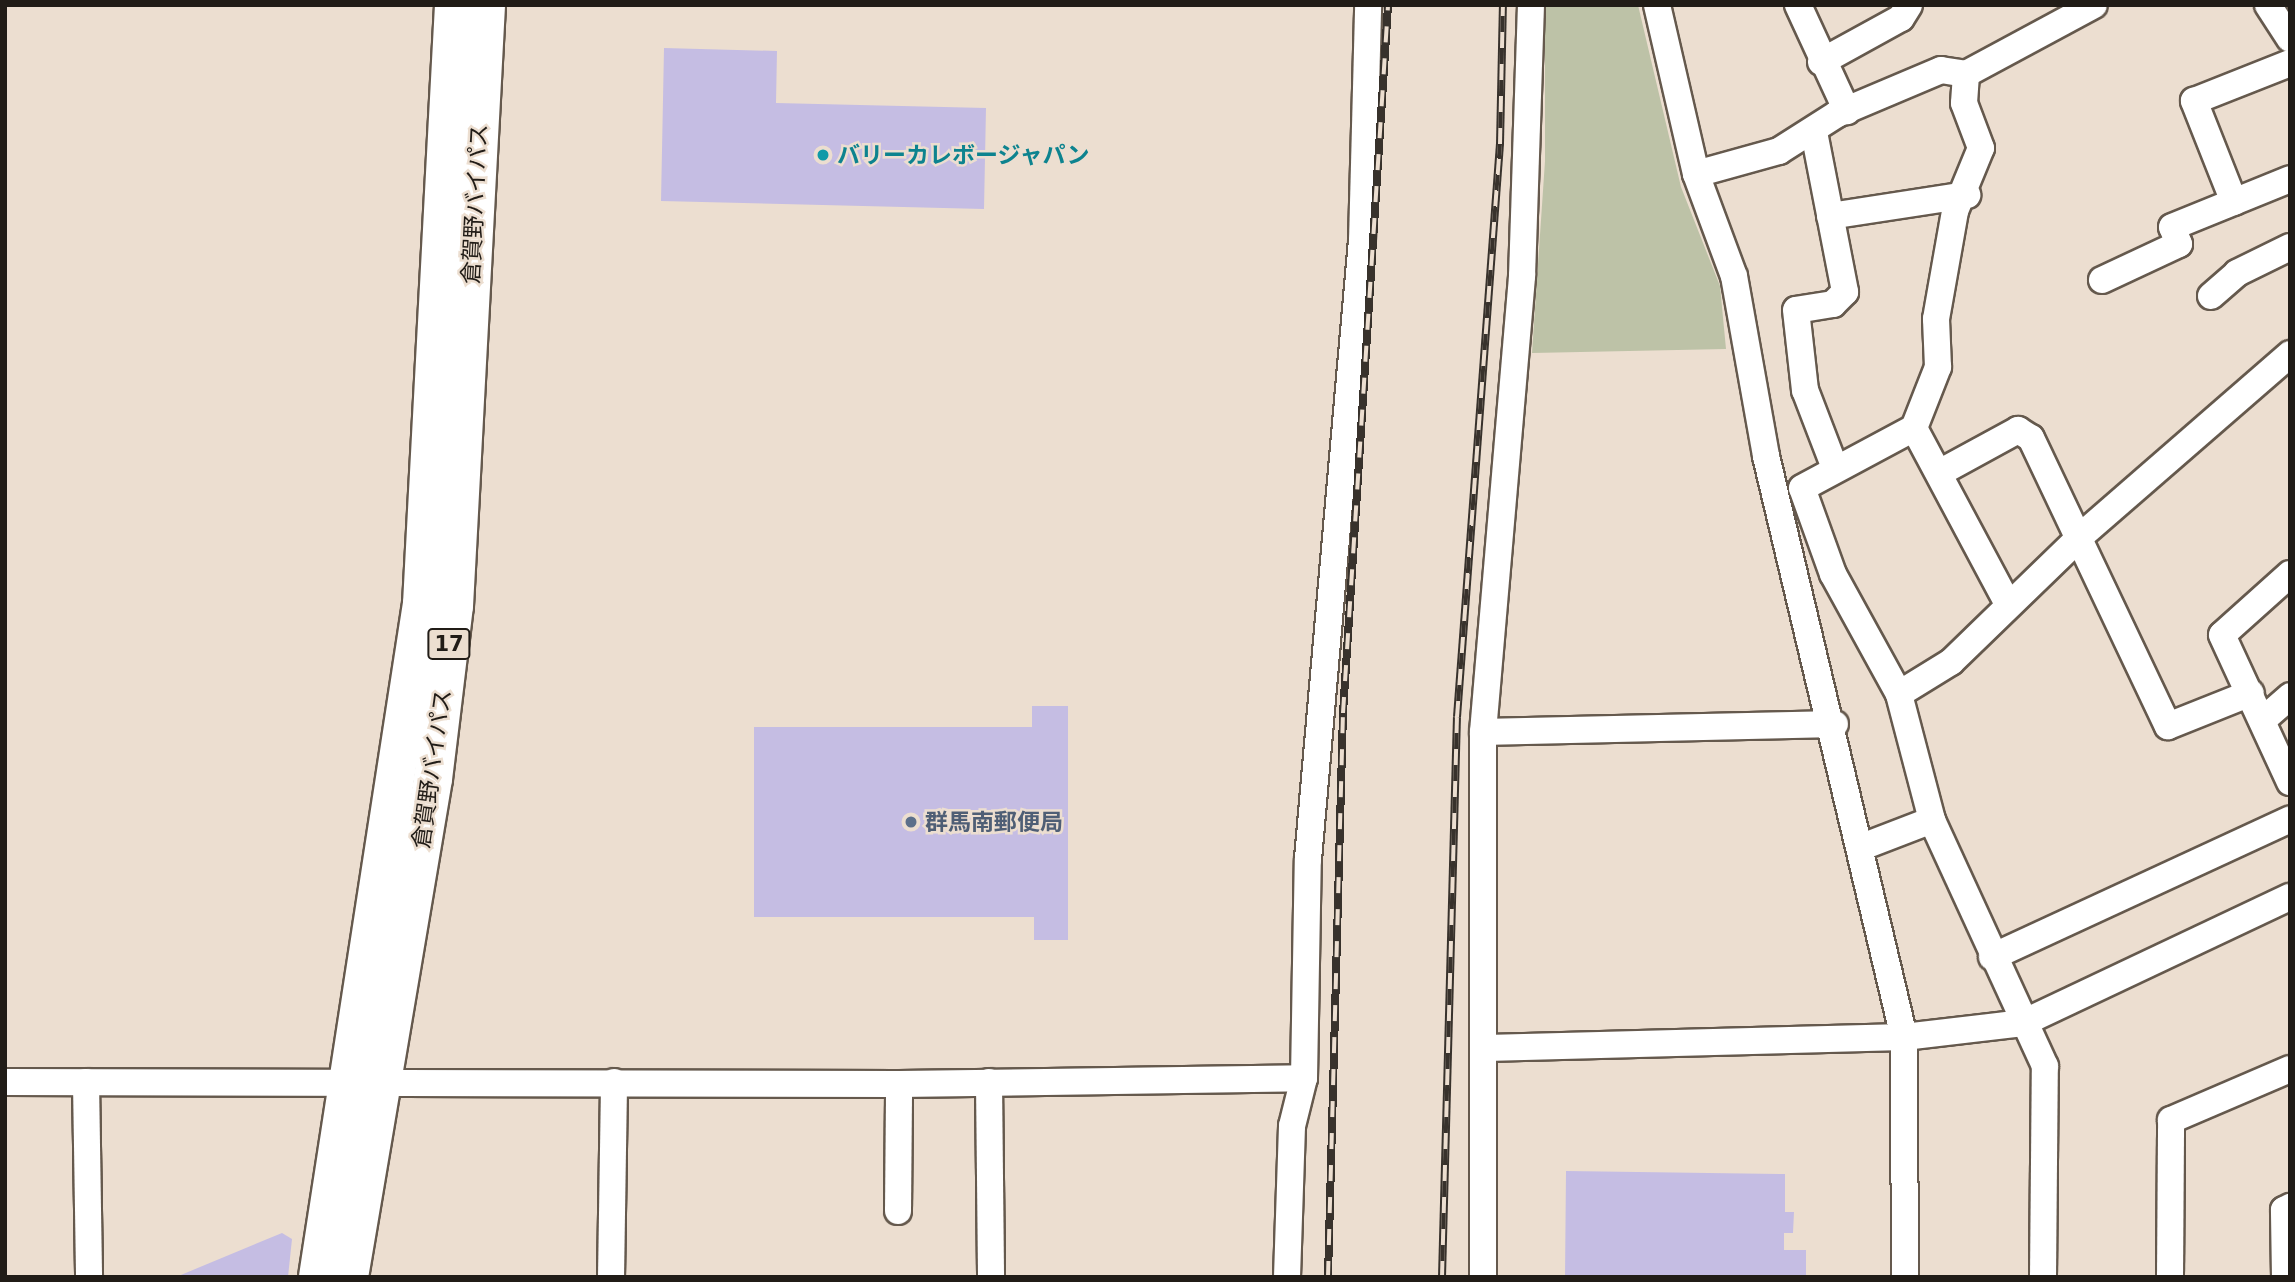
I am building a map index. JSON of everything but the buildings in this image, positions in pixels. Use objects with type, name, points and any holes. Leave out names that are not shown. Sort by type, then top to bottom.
[{"type":"highway","name":"倉賀野バイパス","points":[[349,1277],[363,1082],[422,604],[454,5]]},
{"type":"highway","name":"倉賀野バイパス","points":[[318,1277],[433,779],[454,606],[486,5]]},
{"type":"street","points":[[1287,1277],[1292,1126],[1304,1077],[1308,859],[1362,241],[1368,5]]},
{"type":"street","points":[[1483,1277],[1486,1048],[1483,732],[1522,276],[1531,5]]},
{"type":"street","points":[[1657,5],[1696,174],[1734,276],[1766,456],[1835,724],[1904,1037],[1905,1277]]},
{"type":"street","points":[[1798,5],[1821,62],[1847,111]]},
{"type":"street","points":[[1821,62],[1901,18],[1909,5]]},
{"type":"street","points":[[1696,174],[1779,151],[1847,111],[1941,70],[1966,74],[2094,5]]},
{"type":"street","points":[[2268,5],[2290,39]]},
{"type":"street","points":[[2234,202],[2194,101],[2290,64]]},
{"type":"street","points":[[1966,74],[1964,103],[1981,148],[1967,195],[1955,211],[1943,275],[1938,367],[1914,428],[1802,488],[1833,574],[1899,694],[1932,820],[2022,1023],[2045,1066],[2043,1277]]},
{"type":"street","points":[[1814,132],[1845,292],[1833,304],[1796,310],[1805,390],[1835,468]]},
{"type":"street","points":[[2102,280],[2179,244],[2172,228],[2290,179]]},
{"type":"street","points":[[1830,216],[1967,195]]},
{"type":"street","points":[[2211,296],[2237,273],[2290,247]]},
{"type":"street","points":[[1899,694],[1951,662],[2008,604],[2049,573],[2082,535],[2290,354]]},
{"type":"street","points":[[1914,428],[1941,472],[2008,604]]},
{"type":"street","points":[[1941,472],[2018,430],[2031,438],[2082,535],[2168,726],[2251,693]]},
{"type":"street","points":[[2288,772],[2222,635],[2290,574]]},
{"type":"street","points":[[2264,719],[2290,696]]},
{"type":"street","points":[[2264,719],[2290,708]]},
{"type":"street","points":[[1483,732],[1835,724]]},
{"type":"street","points":[[1992,957],[2290,819]]},
{"type":"street","points":[[1862,847],[1932,820]]},
{"type":"street","points":[[1486,1048],[1904,1037],[2022,1023],[2290,897]]},
{"type":"street","points":[[2170,1277],[2171,1120],[2290,1069]]},
{"type":"street","points":[[5,1082],[899,1084],[1304,1077]]},
{"type":"street","points":[[86,1082],[89,1277]]},
{"type":"street","points":[[611,1277],[614,1082]]},
{"type":"street","points":[[989,1082],[991,1277]]},
{"type":"street","points":[[898,1211],[899,1084]]},
{"type":"street","points":[[2285,1277],[2284,1210],[2290,1207]]},
{"type":"green space","points":[[1545,5],[1638,5],[1681,187],[1720,286],[1726,349],[1532,353],[1545,161]]},
{"type":"waterway","points":[[2285,5],[2290,12]]},
{"type":"railway","points":[[1328,1277],[1343,713],[1388,5]]},
{"type":"railway","points":[[1442,1277],[1457,717],[1500,144],[1503,5]]},
{"type":"place","name":"バリーカレボージャパン","points":[[823,155]]},
{"type":"place","name":"群馬南郵便局","points":[[911,822]]}]
